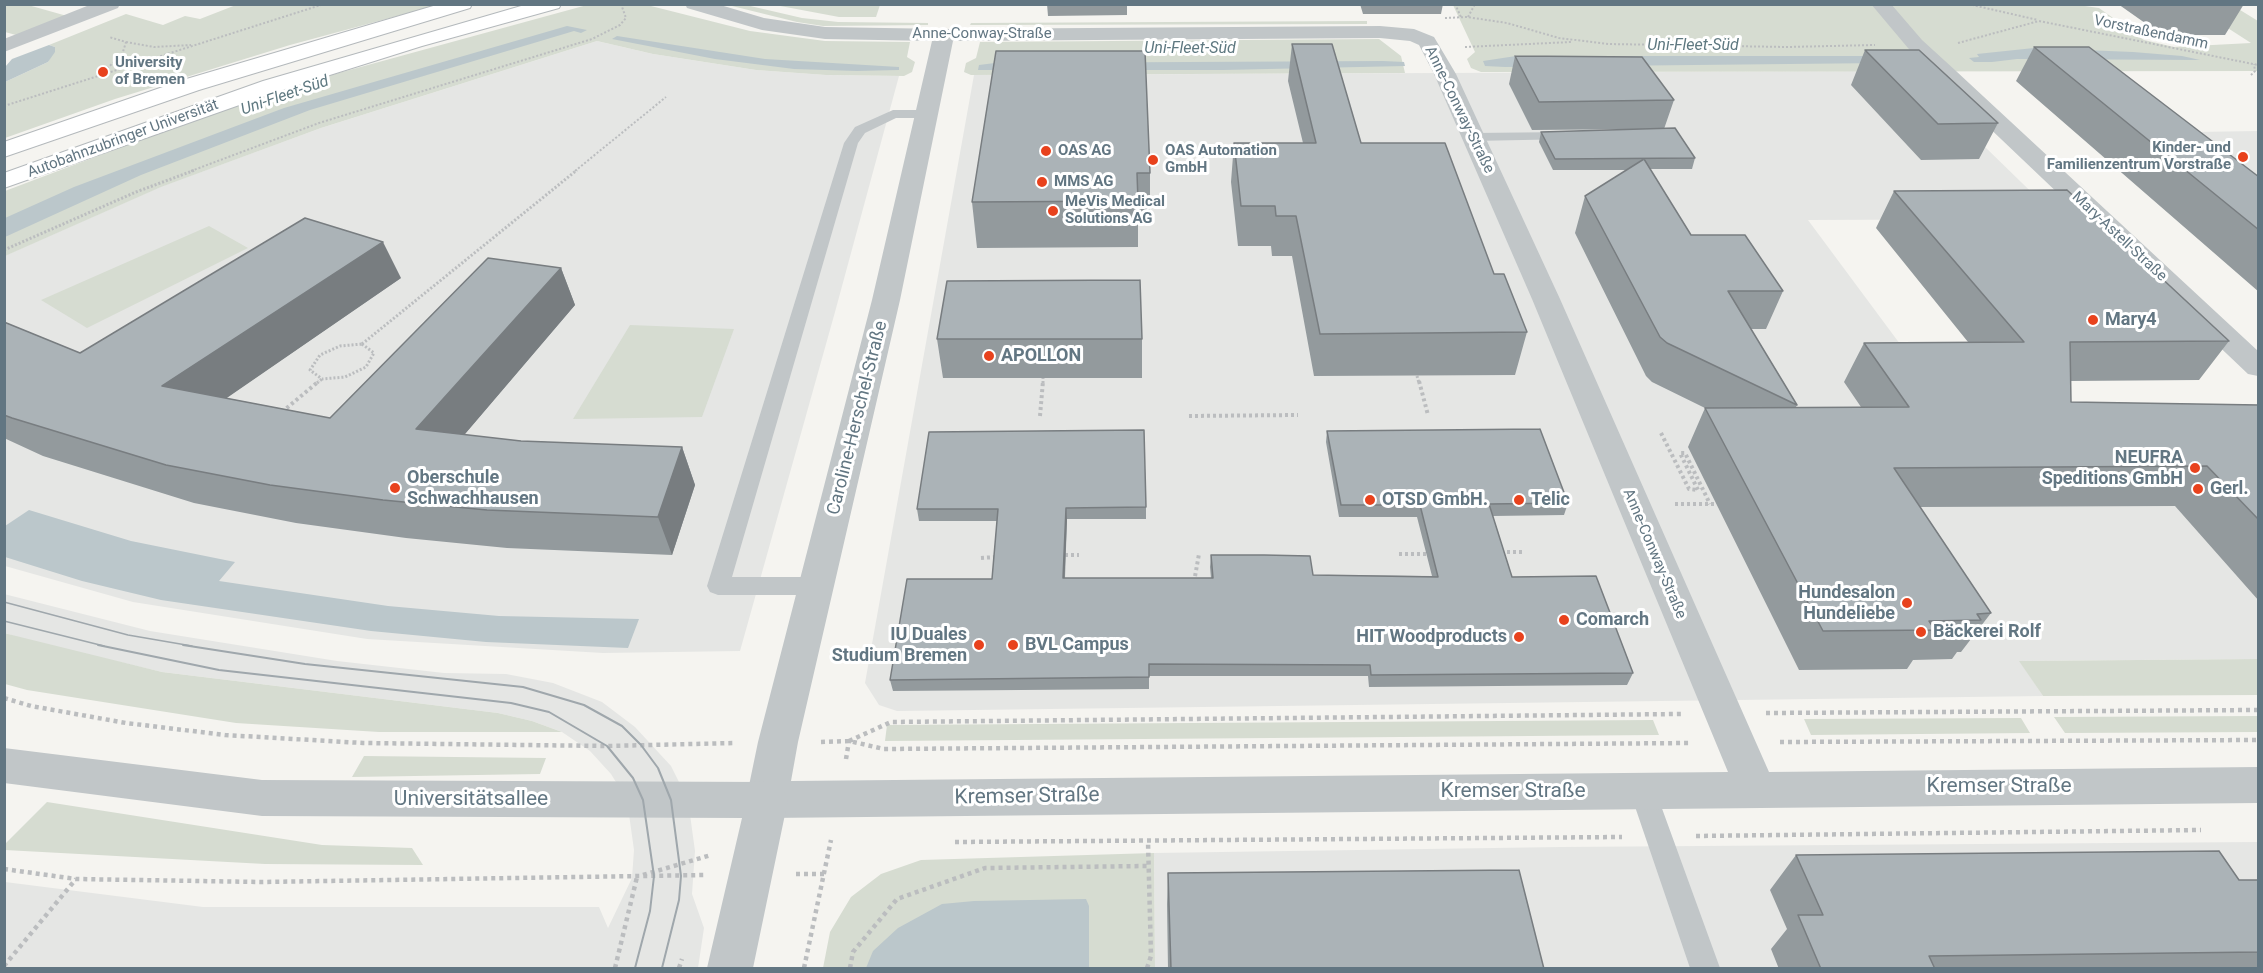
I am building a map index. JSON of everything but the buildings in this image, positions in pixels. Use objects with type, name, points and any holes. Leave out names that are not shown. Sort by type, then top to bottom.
[{"type":"main road","name":"Autobahnzubringer Universität","points":[[4,150],[191,85],[463,4]]},
{"type":"main road","name":"Autobahnzubringer Universität","points":[[4,182],[271,86],[415,42],[552,4]]},
{"type":"street","points":[[4,46],[111,4]]},
{"type":"street","name":"Anne-Conway-Straße","points":[[694,4],[762,24],[825,33],[944,35],[1401,33],[1422,38],[1433,50],[1546,299],[1756,789]]},
{"type":"street","name":"Mary-Astell-Straße","points":[[1880,4],[1915,44],[2259,367]]},
{"type":"street","name":"Caroline-Herschel-Straße","points":[[767,800],[777,742],[886,300],[944,35]]},
{"type":"street","name":"Universitätsallee","points":[[4,765],[262,798],[767,800]]},
{"type":"street","name":"Kremser Straße","points":[[767,800],[2259,784]]},
{"type":"street","points":[[730,969],[767,800]]},
{"type":"lane","points":[[816,586],[718,586],[851,143],[860,130],[893,114],[927,114]]},
{"type":"lane","points":[[1473,137],[1579,135]]},
{"type":"lane","points":[[1642,792],[1705,969]]},
{"type":"path","points":[[4,106],[324,4]]},
{"type":"path","points":[[4,250],[136,192],[319,123],[592,39],[620,25],[627,18],[621,4]]},
{"type":"path","points":[[1455,4],[1461,18]]},
{"type":"path","points":[[1467,17],[1475,4]]},
{"type":"path","name":"Vorstraßendamm","points":[[1968,4],[2039,21],[2257,65]]},
{"type":"path","points":[[1446,18],[1467,17],[1506,22],[1559,38],[1581,42]]},
{"type":"path","name":"Vorstraßendamm","points":[[1581,42],[1787,47],[1955,44],[2039,21]]},
{"type":"path","points":[[126,42],[154,47],[199,44]]},
{"type":"path","points":[[1433,50],[1493,44],[1581,42]]},
{"type":"path","points":[[2251,75],[2257,65]]},
{"type":"path","points":[[322,379],[310,370],[320,355],[340,346],[362,344],[666,97]]},
{"type":"path","points":[[278,415],[322,379],[345,378],[366,367],[374,353],[362,344]]},
{"type":"path","points":[[1417,376],[1428,415]]},
{"type":"path","points":[[1040,416],[1042,378]]},
{"type":"path","points":[[1190,416],[1298,415]]},
{"type":"path","points":[[1661,433],[1689,489],[1698,490],[1680,453],[1686,453],[1710,504]]},
{"type":"path","points":[[1690,504],[1717,504]]},
{"type":"path","points":[[1497,552],[1522,552]]},
{"type":"path","points":[[1194,591],[1199,554]]},
{"type":"path","points":[[1399,554],[1426,554]]},
{"type":"path","points":[[1065,555],[1079,555]]},
{"type":"path","points":[[981,558],[996,557]]},
{"type":"path","points":[[1194,583],[1203,583]]},
{"type":"path","points":[[4,698],[31,706],[126,723],[225,735],[363,743],[607,746],[849,741],[884,749],[2259,740]]},
{"type":"path","points":[[849,741],[891,722],[2259,710]]},
{"type":"path","points":[[1146,795],[1151,956],[1147,969]]},
{"type":"path","points":[[948,842],[2211,830]]},
{"type":"path","points":[[831,843],[843,843]]},
{"type":"path","points":[[850,969],[853,952],[897,899],[985,868],[1148,866]]},
{"type":"path","points":[[4,869],[76,879],[261,882],[637,877],[615,969]]},
{"type":"path","points":[[804,969],[824,873]]},
{"type":"path","points":[[4,966],[76,879]]},
{"type":"path","points":[[680,969],[682,959]]},
{"type":"shaded area","points":[[880,4],[876,17],[839,17],[775,5]]},
{"type":"shaded area","points":[[2071,4],[2099,8],[2144,40],[2174,47],[2251,43],[2192,5],[2232,5],[2258,21],[2258,71],[1481,72],[1471,68],[1467,59],[1475,52],[1453,5]]},
{"type":"shaded area","points":[[4,5],[28,5],[67,16],[16,35],[5,32]]},
{"type":"shaded area","name":"University of Bremen","points":[[236,5],[438,5],[290,45],[115,99],[5,138],[5,82],[48,62],[55,47],[49,45],[126,14],[163,25],[185,16],[200,19]]},
{"type":"shaded area","points":[[587,5],[647,5],[750,31],[825,41],[910,42],[907,57],[915,62],[912,72],[904,76],[826,75],[756,70],[653,54],[597,41],[321,128],[161,187],[5,256],[5,191],[185,123],[335,74]]},
{"type":"shaded area","points":[[728,5],[746,5],[802,18],[838,22],[928,23],[928,25],[823,26]]},
{"type":"shaded area","points":[[1367,21],[1367,24],[970,25],[971,23]]},
{"type":"shaded area","points":[[567,26],[587,30],[581,33],[574,31],[310,110],[141,175],[5,237],[5,218],[74,187],[284,108]]},
{"type":"shaded area","points":[[617,36],[765,59],[899,67],[899,70],[794,69],[715,59],[612,39]]},
{"type":"shaded area","points":[[1379,39],[1401,56],[1405,73],[971,75],[964,72],[966,63],[976,58],[980,42]]},
{"type":"shaded area","name":"Oberschule Schwachhausen","points":[[597,41],[653,54],[756,70],[826,75],[899,76],[740,651],[603,653],[367,639],[133,602],[5,566],[4,256],[160,187],[321,128]]},
{"type":"shaded area","points":[[49,45],[55,47],[55,52],[48,62],[5,82],[5,67],[12,59]]},
{"type":"shaded area","points":[[2034,48],[2133,52],[2182,56],[2200,60],[2017,59],[1974,62],[1969,58],[1979,57],[1977,54]]},
{"type":"shaded area","points":[[1516,56],[1869,56],[1883,63],[1505,67],[1485,66],[1483,61]]},
{"type":"shaded area","points":[[1404,62],[1405,66],[1223,70],[978,70],[979,65],[995,63]]},
{"type":"shaded area","points":[[1907,71],[2059,219],[1808,220],[1946,406],[2258,414],[2258,659],[2020,661],[2043,696],[897,711],[879,705],[865,683],[974,75]]},
{"type":"shaded area","name":"Kinder- und Familienzentrum Vorstraße","points":[[2258,131],[2258,181],[2195,132]]},
{"type":"shaded area","points":[[209,226],[248,248],[87,328],[41,300]]},
{"type":"shaded area","points":[[630,325],[734,329],[702,417],[573,419]]},
{"type":"shaded area","points":[[29,510],[131,541],[235,562],[219,581],[388,606],[499,616],[639,619],[628,648],[486,642],[371,631],[161,600],[82,581],[5,557],[5,526]]},
{"type":"shaded area","points":[[4,594],[150,631],[337,661],[444,673],[506,674],[553,683],[602,702],[635,727],[671,766],[688,800],[695,851],[692,894],[704,928],[698,968],[5,968],[5,882],[203,907],[599,907],[608,928],[632,878],[634,850],[627,800],[611,774],[590,751],[562,732],[532,721],[498,713],[162,672],[26,640],[5,633]]},
{"type":"shaded area","points":[[4,633],[162,672],[498,713],[532,721],[562,732],[379,732],[236,723],[27,690],[5,684]]},
{"type":"shaded area","points":[[2258,659],[2258,695],[2043,696],[2019,661]]},
{"type":"shaded area","points":[[2258,716],[2258,732],[2065,733],[2054,717]]},
{"type":"shaded area","points":[[2021,718],[2030,733],[1811,735],[1804,719]]},
{"type":"shaded area","points":[[1653,720],[1659,735],[885,741],[887,725]]},
{"type":"shaded area","points":[[364,756],[546,758],[540,774],[352,777]]},
{"type":"shaded area","points":[[47,802],[322,845],[412,848],[423,865],[265,864],[5,850],[5,844]]},
{"type":"shaded area","points":[[2258,842],[2258,968],[1155,968],[1154,853],[1561,847]]},
{"type":"shaded area","points":[[1154,853],[1155,968],[823,968],[830,932],[851,897],[881,874],[921,860]]},
{"type":"shaded area","points":[[1086,899],[1089,906],[1089,968],[866,968],[873,951],[898,928],[942,904],[974,901]]},
{"type":"tram line","points":[[4,602],[128,635],[192,646]]},
{"type":"tram line","points":[[4,621],[104,646]]},
{"type":"tram line","points":[[98,645],[219,670],[511,703],[549,712],[607,746],[633,778],[643,800],[654,876],[650,911],[635,968]]},
{"type":"tram line","points":[[183,645],[305,664],[523,687],[584,705],[622,726],[641,745],[658,768],[671,800],[681,876],[679,900],[662,968]]},
{"type":"place","name":"University of Bremen","points":[[103,72]]},
{"type":"place","name":"OAS AG","points":[[1046,151]]},
{"type":"place","name":"Kinder- und Familienzentrum Vorstraße","points":[[2243,157]]},
{"type":"place","name":"OAS Automation GmbH","points":[[1153,160]]},
{"type":"place","name":"MMS AG","points":[[1042,182]]},
{"type":"place","name":"MeVis Medical Solutions AG","points":[[1053,211]]},
{"type":"place","name":"Mary4","points":[[2093,320]]},
{"type":"place","name":"APOLLON","points":[[989,356]]},
{"type":"place","name":"NEUFRA Speditions GmbH","points":[[2195,468]]},
{"type":"place","name":"Oberschule Schwachhausen","points":[[395,488]]},
{"type":"place","name":"Gerl.","points":[[2198,489]]},
{"type":"place","name":"OTSD GmbH.","points":[[1370,500]]},
{"type":"place","name":"Telic","points":[[1519,500]]},
{"type":"place","name":"Hundesalon Hundeliebe","points":[[1907,603]]},
{"type":"place","name":"Comarch","points":[[1564,620]]},
{"type":"place","name":"Bäckerei Rolf","points":[[1921,632]]},
{"type":"place","name":"HIT Woodproducts","points":[[1519,637]]},
{"type":"place","name":"IU Duales Studium Bremen","points":[[979,645]]},
{"type":"place","name":"BVL Campus","points":[[1013,645]]},
{"type":"water label","name":"Uni-Fleet-Süd","points":[[1693,46]]},
{"type":"water label","name":"Uni-Fleet-Süd","points":[[1190,49]]},
{"type":"water label","name":"Uni-Fleet-Süd","points":[[285,96]]}]
